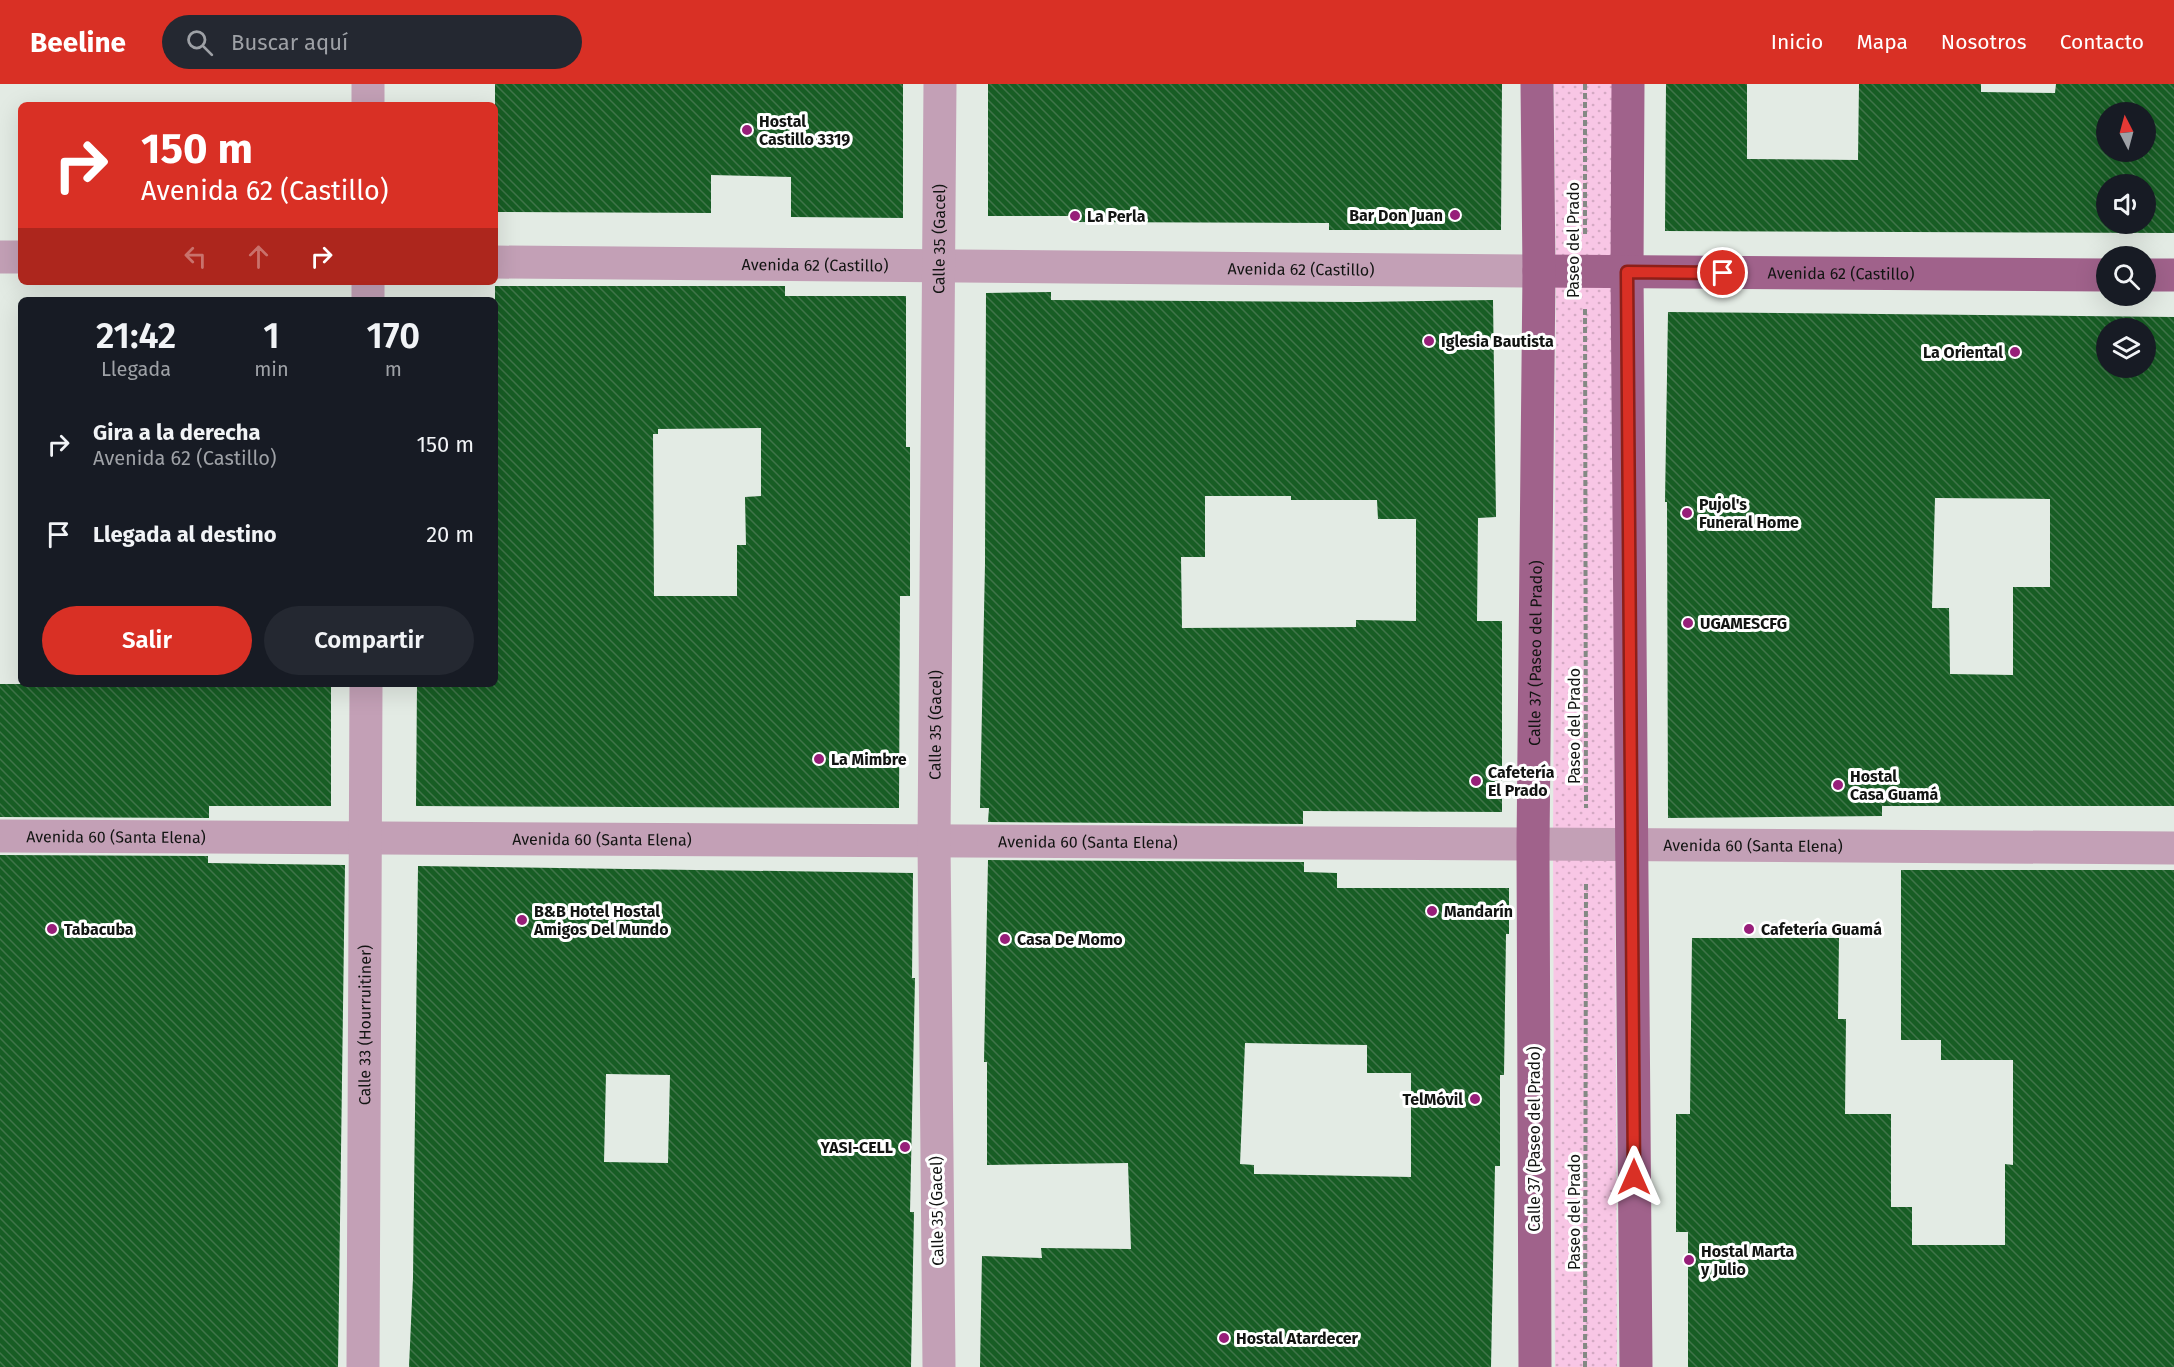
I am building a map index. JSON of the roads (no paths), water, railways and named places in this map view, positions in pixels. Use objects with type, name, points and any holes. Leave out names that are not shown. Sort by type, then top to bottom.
[{"type":"main road","name":"Calle 37 (Paseo del Prado)","points":[[1535,1367],[1533,844],[1539,271],[1537,84]]},
{"type":"main road","points":[[1628,84],[1627,272],[1636,1367]]},
{"type":"main road","name":"Avenida 62 (Castillo)","points":[[1539,271],[2096,275]]},
{"type":"main road","points":[[2156,275],[2174,275]]},
{"type":"street","points":[[368,84],[368,102]]},
{"type":"street","name":"Calle 35 (Gacel)","points":[[939,1367],[934,841],[940,84]]},
{"type":"street","points":[[0,257],[18,257]]},
{"type":"street","name":"Avenida 62 (Castillo)","points":[[498,262],[1539,271]]},
{"type":"street","name":"Calle 33 (Hourruitiner)","points":[[363,1367],[366,687]]},
{"type":"street","name":"Avenida 60 (Santa Elena)","points":[[0,836],[2174,848]]},
{"type":"place","name":"Hostal Castillo 3319","points":[[747,130]]},
{"type":"place","name":"Bar Don Juan","points":[[1455,215]]},
{"type":"place","name":"La Perla","points":[[1075,216]]},
{"type":"place","name":"Iglesia Bautista","points":[[1429,341]]},
{"type":"place","name":"La Oriental","points":[[2015,352]]},
{"type":"place","name":"Pujol's Funeral Home","points":[[1687,513]]},
{"type":"place","name":"UGAMESCFG","points":[[1688,623]]},
{"type":"place","name":"La Mimbre","points":[[819,759]]},
{"type":"place","name":"Cafetería El Prado","points":[[1476,781]]},
{"type":"place","name":"Hostal Casa Guamá","points":[[1838,785]]},
{"type":"place","name":"Mandarín","points":[[1432,911]]},
{"type":"place","name":"B&B Hotel Hostal Amigos Del Mundo","points":[[522,920]]},
{"type":"place","name":"Tabacuba","points":[[52,929]]},
{"type":"place","name":"Cafetería Guamá","points":[[1749,929]]},
{"type":"place","name":"Casa De Momo","points":[[1005,939]]},
{"type":"place","name":"TelMóvil","points":[[1475,1099]]},
{"type":"place","name":"YASI-CELL","points":[[905,1147]]},
{"type":"place","name":"Hostal Marta y Julio","points":[[1689,1260]]},
{"type":"place","name":"Hostal Atardecer","points":[[1224,1338]]}]
